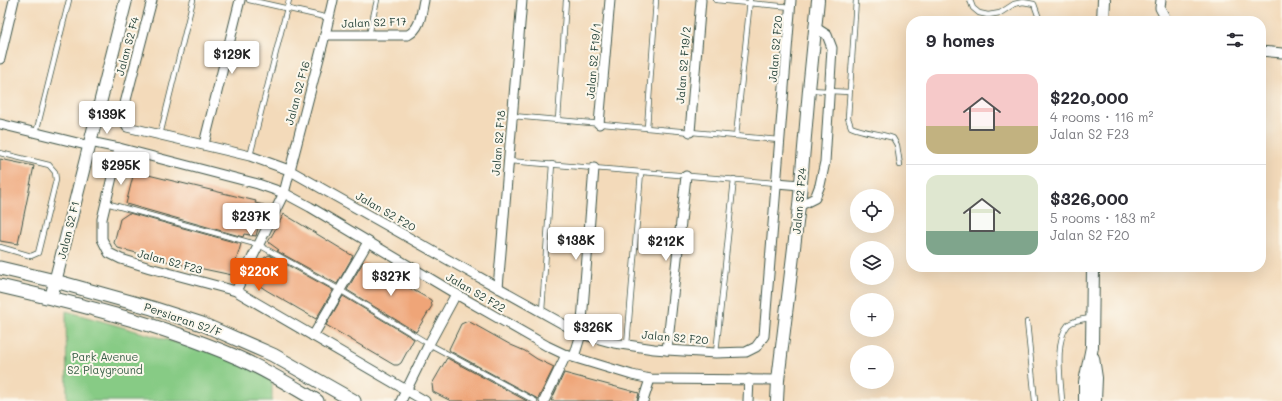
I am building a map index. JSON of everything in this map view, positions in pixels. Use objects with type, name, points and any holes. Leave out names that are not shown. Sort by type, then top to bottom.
[{"type":"main road","name":"Persiaran S2/F","points":[[0,268],[55,281],[152,308],[202,324],[273,355],[354,401]]},
{"type":"main road","name":"Persiaran S2/F","points":[[0,286],[51,298],[152,326],[234,356],[273,375],[317,401]]},
{"type":"street","points":[[0,59],[14,0]]},
{"type":"street","name":"Jalan S2 F1","points":[[51,298],[126,0]]},
{"type":"street","name":"Jalan S2 F4","points":[[124,122],[122,115],[152,0]]},
{"type":"street","points":[[204,144],[240,0]]},
{"type":"street","name":"Jalan S2 F16","points":[[236,291],[284,193],[334,0]]},
{"type":"street","name":"Jalan S2 F17","points":[[325,35],[408,35],[414,32],[418,27],[424,0]]},
{"type":"street","name":"Jalan S2 F18","points":[[498,288],[522,0]]},
{"type":"street","name":"Jalan S2 F19/1","points":[[599,124],[610,0]]},
{"type":"street","name":"Jalan S2 F19/2","points":[[690,132],[701,0]]},
{"type":"street","name":"Jalan S2 F24","points":[[777,401],[778,380],[799,206],[818,0]]},
{"type":"street","points":[[1102,16],[1104,0]]},
{"type":"street","points":[[1161,0],[1160,8],[1164,16]]},
{"type":"street","name":"Jalan S2 F20","points":[[124,122],[127,127],[250,156],[290,170],[581,334],[614,343],[667,350],[716,353],[746,352],[756,347],[764,336],[791,3]]},
{"type":"street","points":[[799,206],[815,198],[820,185],[825,162],[832,48],[827,36],[816,28]]},
{"type":"street","points":[[1266,52],[1282,54]]},
{"type":"street","name":"Jalan S2 F22","points":[[0,126],[90,144],[119,148],[258,184],[284,193],[547,346],[570,356],[650,379],[778,380]]},
{"type":"street","name":"Jalan S2 F23","points":[[119,148],[102,219],[102,239],[109,253],[120,259],[150,268],[236,291],[425,401]]},
{"type":"street","points":[[544,401],[581,334],[594,168]]},
{"type":"street","points":[[667,350],[686,176]]},
{"type":"street","points":[[777,183],[800,185]]},
{"type":"street","points":[[313,336],[368,242]]},
{"type":"street","points":[[1093,272],[1092,347],[1096,378],[1095,401]]},
{"type":"street","points":[[402,401],[429,344],[456,294]]},
{"type":"street","points":[[1085,401],[1085,382],[1092,347]]},
{"type":"street","points":[[643,401],[650,379]]},
{"type":"street","points":[[748,401],[749,379]]},
{"type":"lane","points":[[36,133],[69,0]]},
{"type":"lane","points":[[160,135],[193,0]]},
{"type":"lane","points":[[249,0],[330,18]]},
{"type":"lane","points":[[250,156],[289,0]]},
{"type":"lane","points":[[369,35],[377,0]]},
{"type":"lane","points":[[558,120],[566,0]]},
{"type":"lane","points":[[647,128],[656,0]]},
{"type":"lane","points":[[716,0],[791,3]]},
{"type":"lane","points":[[856,0],[848,118],[851,127],[860,131],[885,135],[893,138],[897,145],[900,165]]},
{"type":"lane","points":[[970,0],[973,8],[978,13],[1000,13],[1014,4],[1023,2],[1034,4],[1038,16]]},
{"type":"lane","points":[[736,136],[750,2]]},
{"type":"lane","points":[[809,90],[849,92]]},
{"type":"lane","points":[[513,116],[779,140]]},
{"type":"lane","points":[[0,153],[49,166],[55,172],[56,180],[38,253],[31,256],[0,247]]},
{"type":"lane","points":[[509,161],[777,183]]},
{"type":"lane","points":[[542,311],[552,164]]},
{"type":"lane","points":[[627,345],[641,172]]},
{"type":"lane","points":[[716,353],[734,179]]},
{"type":"lane","points":[[106,203],[259,245],[340,290],[429,344],[535,401]]},
{"type":"lane","points":[[1062,401],[1059,347],[1062,336],[1068,325],[1080,319],[1093,318]]},
{"type":"lane","points":[[1027,322],[1035,401]]},
{"type":"green space","name":"Park Avenue S2 Playground","points":[[66,311],[234,359],[272,379],[272,401],[67,401]]},
{"type":"building","points":[[0,159],[34,166],[18,244],[0,241]]},
{"type":"building","points":[[136,173],[256,201],[255,203],[264,205],[256,236],[244,234],[243,237],[126,204],[133,176]]},
{"type":"building","points":[[129,213],[241,244],[232,275],[170,262],[118,248],[114,243],[120,219]]},
{"type":"building","points":[[284,214],[353,256],[337,284],[277,251],[279,250],[268,242]]},
{"type":"building","points":[[269,255],[333,290],[316,319],[250,279],[264,258]]},
{"type":"building","points":[[363,262],[431,300],[432,306],[416,332],[347,290]]},
{"type":"building","points":[[343,296],[414,339],[401,363],[394,365],[326,325]]},
{"type":"building","points":[[468,321],[554,367],[538,399],[450,351],[449,349],[461,324]]},
{"type":"building","points":[[447,358],[527,401],[451,401],[433,392],[432,384]]},
{"type":"building","points":[[564,373],[639,393],[637,401],[551,401]]}]
